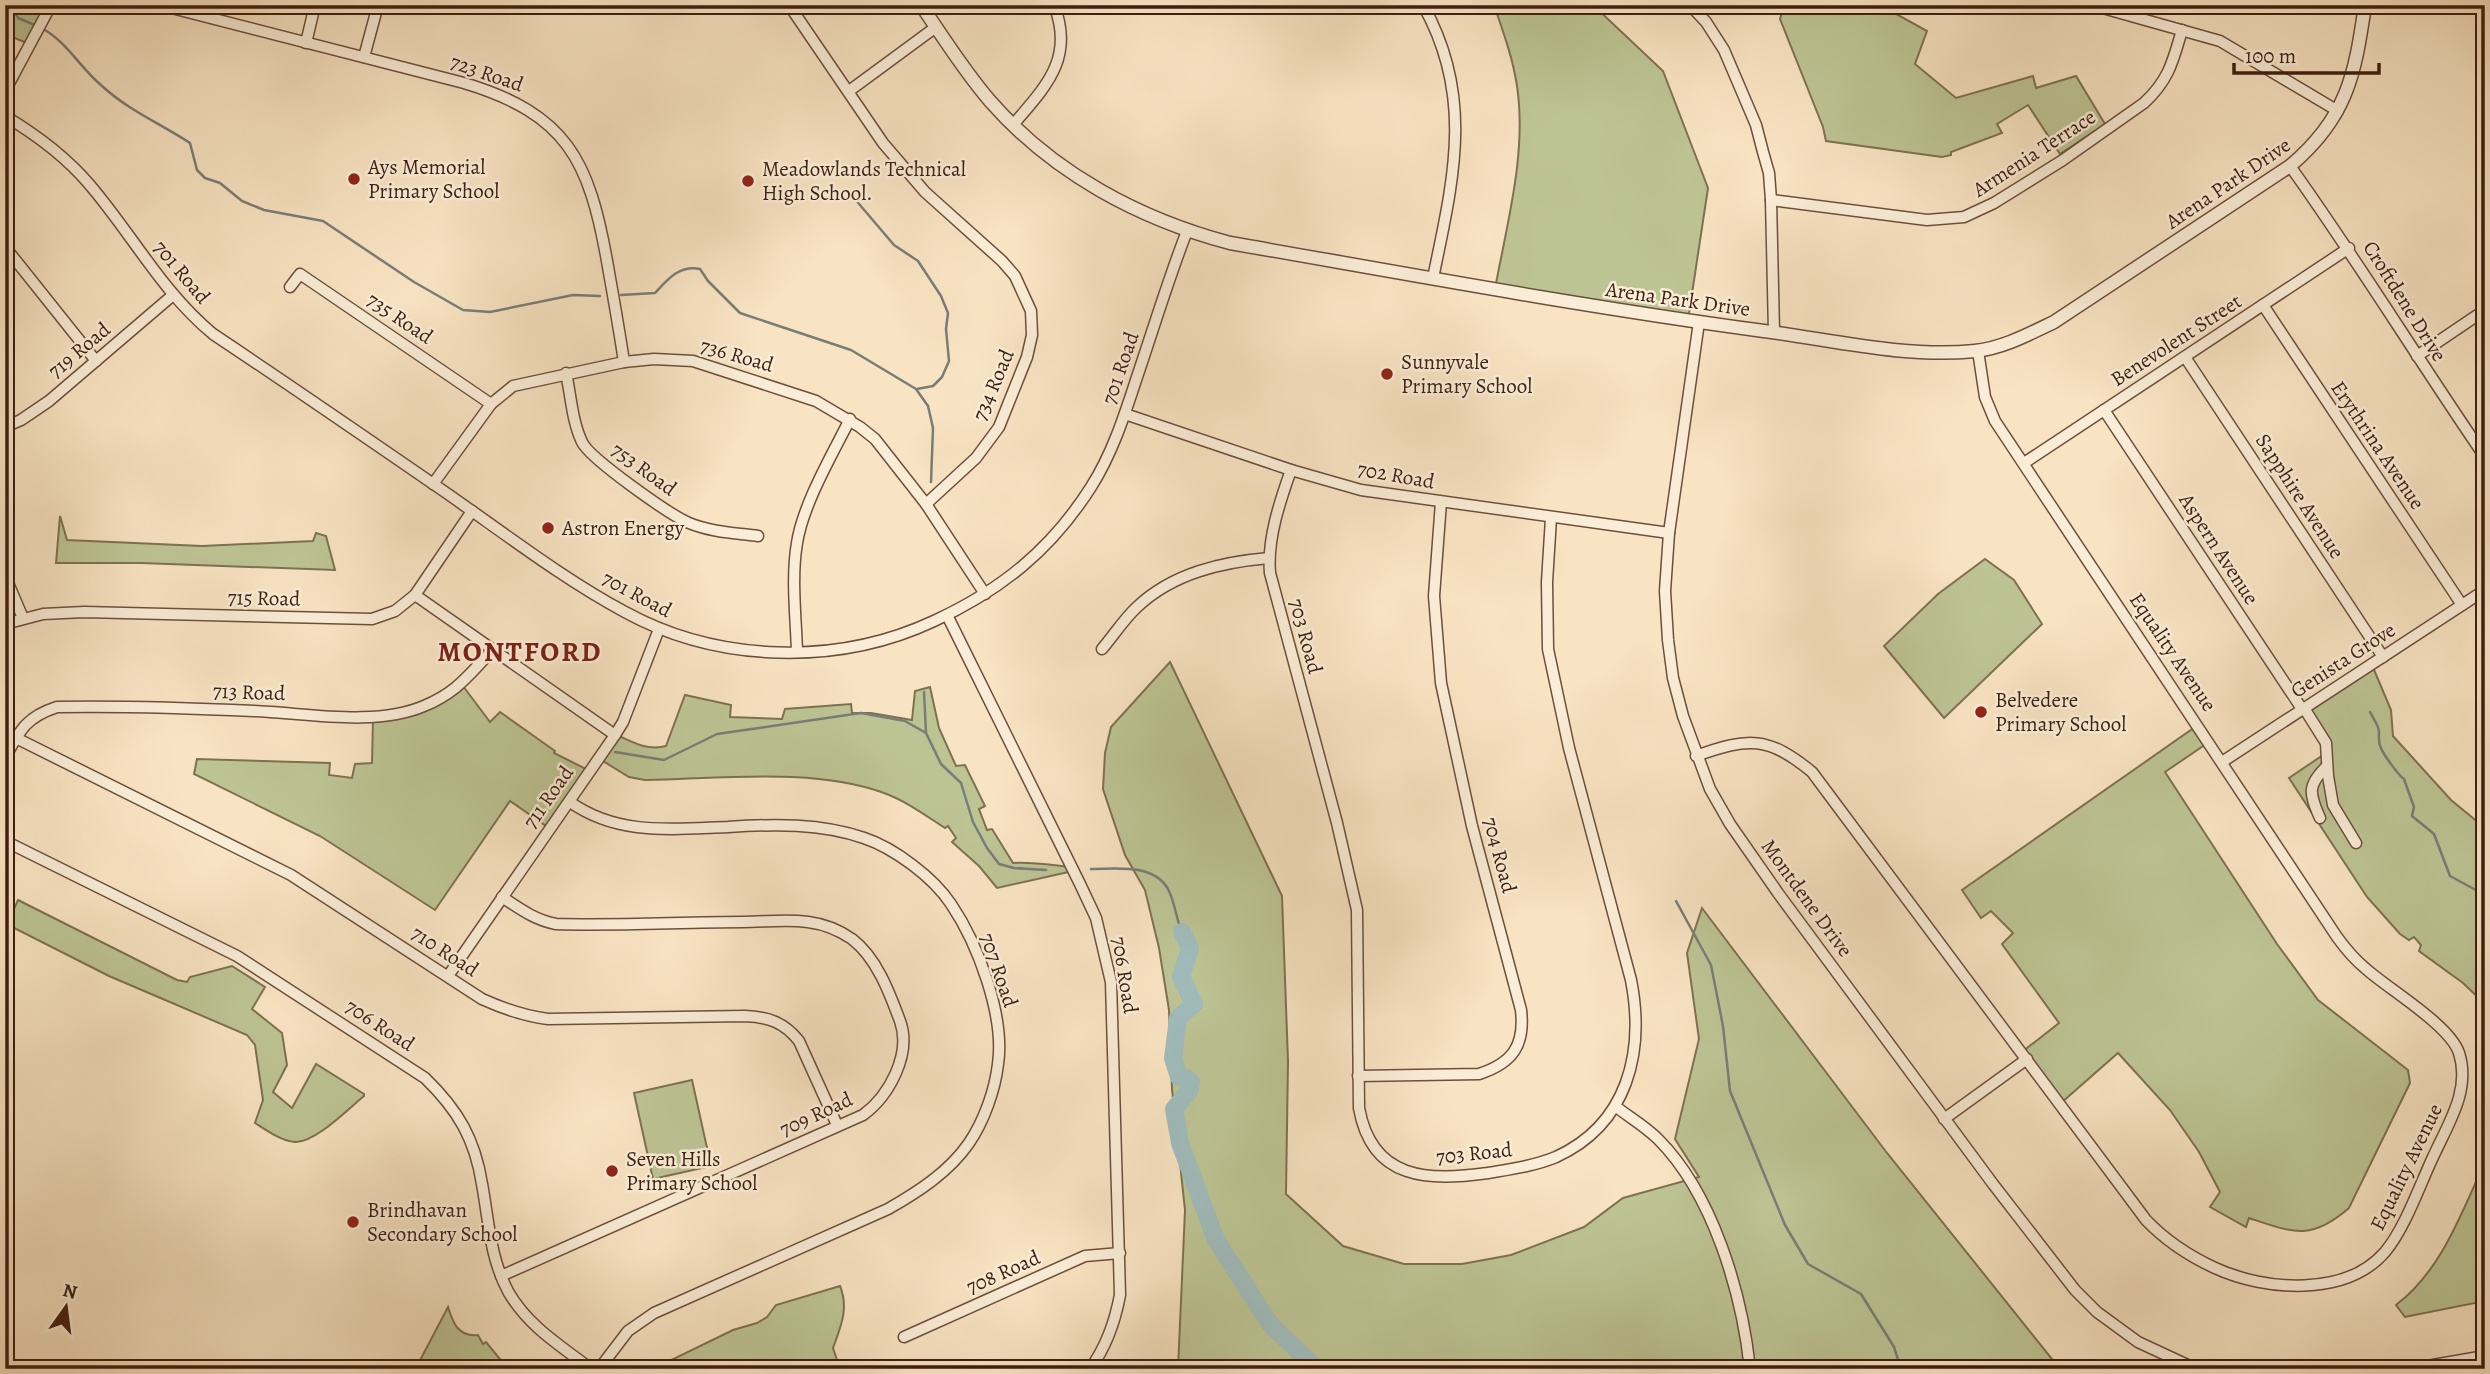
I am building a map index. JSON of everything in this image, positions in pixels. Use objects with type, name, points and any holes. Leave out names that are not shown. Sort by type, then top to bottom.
[{"type":"street","points":[[5,91],[51,5]]},
{"type":"street","name":"723 Road","points":[[160,5],[492,91],[529,109],[565,140],[581,166],[596,208],[624,362]]},
{"type":"street","points":[[306,43],[314,5]]},
{"type":"street","points":[[364,57],[378,5]]},
{"type":"street","name":"734 Road","points":[[789,5],[883,143],[903,168],[949,215],[1002,261],[1015,276],[1031,310],[1032,335],[1027,357],[999,427],[976,458],[926,505]]},
{"type":"street","name":"Arena Park Drive","points":[[921,5],[990,101],[1054,160],[1104,194],[1187,231],[1230,243],[1699,322],[1918,352],[1944,353],[1978,351],[2029,334],[2054,322],[2290,166],[2308,151],[2338,111],[2357,62],[2365,5]]},
{"type":"street","points":[[1013,125],[1047,85],[1058,62],[1062,38],[1054,5]]},
{"type":"street","points":[[1423,5],[1443,47],[1454,89],[1456,113],[1454,162],[1433,278]]},
{"type":"street","points":[[1690,5],[1706,22],[1724,50],[1756,125],[1769,173],[1773,332]]},
{"type":"street","points":[[2092,5],[2220,41],[2338,111]]},
{"type":"street","points":[[849,91],[936,27]]},
{"type":"street","name":"Armenia Terrace","points":[[1771,200],[1927,220],[1952,219],[1975,213],[2063,160],[2144,103],[2155,93],[2170,70],[2182,30]]},
{"type":"street","name":"701 Road","points":[[5,116],[61,156],[89,184],[173,295],[213,334],[625,613],[693,641],[777,653],[837,649],[878,642],[947,615],[1017,572],[1064,525],[1102,467],[1125,414],[1187,231]]},
{"type":"street","name":"Croftdene Drive","points":[[2290,166],[2349,248],[2485,457]]},
{"type":"street","points":[[5,247],[96,361]]},
{"type":"street","name":"Benevolent Street","points":[[2024,463],[2349,248]]},
{"type":"street","name":"735 Road","points":[[290,287],[300,274],[491,404]]},
{"type":"street","name":"719 Road","points":[[5,427],[31,414],[173,295]]},
{"type":"street","name":"Erythrina Avenue","points":[[2263,305],[2462,605]]},
{"type":"street","points":[[2417,356],[2485,310]]},
{"type":"street","name":"Montdene Drive","points":[[1699,322],[1669,533],[1665,591],[1673,678],[1696,756],[1710,789],[1730,824],[1944,1119],[2075,1290],[2119,1329],[2180,1366],[2196,1369]]},
{"type":"street","name":"Equality Avenue","points":[[1696,756],[1731,744],[1757,743],[1782,750],[1812,772],[2146,1220],[2174,1246],[2217,1269],[2241,1277],[2262,1282],[2309,1284],[2332,1282],[2362,1272],[2385,1251],[2410,1206],[2459,1101],[2463,1081],[2458,1048],[2431,1020],[2364,968],[2348,951],[1990,411],[1985,397],[1978,351]]},
{"type":"street","name":"Sapphire Avenue","points":[[2185,357],[2383,657]]},
{"type":"street","name":"736 Road","points":[[433,484],[491,404],[513,386],[624,362],[654,359],[693,361],[816,401],[850,419],[875,439],[926,505],[985,594]]},
{"type":"street","name":"753 Road","points":[[566,373],[579,433],[585,448],[592,455],[670,513],[687,522],[706,529],[758,536]]},
{"type":"street","name":"Aspern Avenue","points":[[2104,410],[2326,743],[2333,806],[2356,843]]},
{"type":"street","name":"702 Road","points":[[1125,414],[1291,470],[1360,490],[1669,533]]},
{"type":"street","points":[[797,652],[797,542],[822,474],[850,419]]},
{"type":"street","name":"703 Road","points":[[1291,470],[1280,502],[1269,558],[1274,593],[1337,823],[1357,910],[1358,1076],[1362,1126],[1370,1142],[1396,1166],[1405,1172],[1425,1177],[1448,1178],[1515,1169],[1556,1157],[1593,1132],[1615,1106],[1626,1084],[1634,1057],[1637,1014],[1632,981],[1569,748],[1548,649],[1547,582],[1552,518]]},
{"type":"street","name":"704 Road","points":[[1358,1076],[1479,1074],[1492,1070],[1511,1056],[1521,1034],[1521,1010],[1472,826],[1441,683],[1434,596],[1441,502]]},
{"type":"street","name":"715 Road","points":[[5,624],[43,614],[84,612],[372,619],[395,611],[415,595],[472,511]]},
{"type":"street","points":[[1102,649],[1138,606],[1160,589],[1213,566],[1269,558]]},
{"type":"street","points":[[5,576],[23,618]]},
{"type":"street","name":"Genista Grove","points":[[2222,762],[2485,590]]},
{"type":"street","points":[[415,595],[615,735]]},
{"type":"street","name":"706 Road","points":[[947,615],[1096,918],[1106,955],[1114,1015],[1119,1295],[1116,1317],[1090,1369]]},
{"type":"street","name":"711 Road","points":[[448,976],[623,722],[659,629]]},
{"type":"street","name":"713 Road","points":[[5,758],[27,722],[35,715],[57,707],[253,711],[357,717],[394,715],[424,707],[454,689],[469,677],[493,650]]},
{"type":"street","name":"710 Road","points":[[16,738],[291,875],[482,999],[503,1009],[528,1017],[593,1019],[745,1016],[771,1019],[791,1031],[799,1041],[837,1125]]},
{"type":"street","points":[[2320,817],[2312,792],[2314,779],[2327,766]]},
{"type":"street","name":"707 Road","points":[[570,802],[592,815],[633,828],[653,830],[732,826],[817,827],[842,831],[883,846],[912,866],[951,904],[984,971],[999,1032],[998,1064],[983,1117],[969,1143],[955,1160],[923,1189],[888,1209],[654,1313],[628,1331],[598,1369]]},
{"type":"street","name":"706 Road","points":[[5,841],[237,956],[425,1078],[450,1104],[467,1132],[482,1184],[494,1259],[501,1276],[516,1302],[537,1328],[554,1344],[591,1369]]},
{"type":"street","name":"709 Road","points":[[501,1276],[863,1115],[875,1107],[886,1093],[898,1069],[902,1043],[902,1026],[885,984],[866,953],[853,940],[836,930],[807,922],[556,924],[541,921],[502,897]]},
{"type":"street","points":[[1944,1119],[2028,1059]]},
{"type":"street","points":[[1615,1106],[1656,1137],[1696,1191],[1725,1257],[1737,1294],[1747,1339],[1750,1369]]},
{"type":"street","name":"708 Road","points":[[904,1337],[1084,1256],[1120,1253]]},
{"type":"street","points":[[2410,1369],[2485,1356]]},
{"type":"green space","points":[[5,5],[47,5],[29,44],[5,34]]},
{"type":"green space","points":[[1497,5],[1593,5],[1663,71],[1708,188],[1688,320],[1495,289],[1514,188],[1519,137],[1517,86],[1511,56],[1495,8]]},
{"type":"green space","points":[[1784,5],[1880,5],[1927,31],[1915,64],[1956,98],[2033,76],[2036,88],[2076,76],[2105,124],[2060,154],[2028,105],[1997,124],[2002,133],[1942,157],[1826,141],[1823,127],[1780,19]]},
{"type":"green space","points":[[60,516],[67,540],[202,546],[313,541],[316,533],[326,536],[335,570],[141,563],[56,563]]},
{"type":"green space","points":[[1985,559],[2014,580],[2042,624],[1944,718],[1884,646],[1938,594]]},
{"type":"green space","points":[[1170,662],[1282,896],[1288,1061],[1286,1194],[1343,1246],[1404,1264],[1462,1264],[1511,1255],[1584,1227],[1623,1198],[1699,1177],[1675,1139],[1699,1039],[1687,953],[1702,908],[1887,1153],[2060,1369],[1178,1369],[1185,1210],[1172,1089],[1169,1010],[1159,948],[1145,890],[1125,855],[1103,789],[1105,753],[1111,727]]},
{"type":"green space","points":[[2372,665],[2391,710],[2393,736],[2451,800],[2485,828],[2485,1004],[2463,983],[2419,951],[2421,945],[2414,937],[2409,940],[2400,934],[2367,897],[2289,778],[2326,753],[2304,708]]},
{"type":"green space","points":[[463,686],[490,722],[500,712],[555,751],[554,753],[590,771],[549,828],[510,801],[435,910],[320,836],[194,774],[197,759],[330,763],[329,775],[352,778],[355,764],[372,763],[373,720]]},
{"type":"green space","points":[[930,687],[939,728],[956,766],[965,765],[985,806],[979,809],[987,830],[992,829],[1013,863],[1071,867],[1073,871],[997,888],[979,866],[952,842],[956,838],[948,826],[945,828],[908,804],[884,793],[856,785],[797,777],[645,780],[629,777],[598,758],[615,734],[646,747],[666,746],[685,695],[731,705],[730,717],[782,719],[785,709],[851,704],[852,713],[871,713],[912,720],[915,691]]},
{"type":"green space","points":[[2198,725],[2209,742],[2165,772],[2277,944],[2318,1000],[2408,1070],[2410,1083],[2349,1208],[2336,1219],[2313,1230],[2290,1230],[2249,1218],[2246,1227],[2210,1207],[2220,1192],[2199,1152],[2170,1110],[2118,1053],[2061,1103],[2022,1052],[2059,1023],[2002,944],[2013,933],[1991,911],[1981,918],[1962,890]]},
{"type":"green space","points":[[18,900],[177,980],[187,982],[190,977],[232,966],[265,987],[252,1009],[282,1033],[287,1065],[273,1092],[292,1108],[316,1064],[364,1096],[331,1124],[303,1141],[284,1140],[274,1135],[255,1123],[263,1100],[255,1045],[247,1035],[109,976],[14,928],[8,922]]},
{"type":"green space","points":[[692,1080],[711,1166],[653,1179],[634,1093]]},
{"type":"green space","points":[[2485,1162],[2485,1301],[2405,1317],[2396,1305],[2412,1291],[2438,1258]]},
{"type":"green space","points":[[840,1286],[844,1309],[833,1348],[840,1369],[678,1369],[667,1362],[733,1330],[757,1323],[767,1317],[776,1305]]},
{"type":"green space","points":[[448,1307],[457,1328],[466,1334],[478,1335],[483,1344],[486,1342],[508,1369],[420,1369],[417,1366]]},
{"type":"waterway","points":[[11,5],[18,18],[37,26]]},
{"type":"waterway","points":[[43,29],[52,34],[112,95],[190,143],[197,170],[205,178],[220,183],[242,201],[264,210],[323,221],[414,282],[463,310],[490,312],[573,295],[600,296]]},
{"type":"waterway","points":[[854,198],[894,245],[918,261],[941,296],[948,313],[946,329],[949,361],[942,377],[933,386],[917,389]]},
{"type":"waterway","points":[[621,295],[655,293],[680,271],[700,269],[708,281],[740,313],[851,350],[916,389],[928,406],[933,428],[931,482]]},
{"type":"waterway","points":[[924,692],[926,733],[941,764],[961,783],[973,822],[987,848],[999,864],[1046,870]]},
{"type":"waterway","points":[[2370,712],[2378,727],[2382,751],[2404,779],[2414,807],[2412,816],[2434,834],[2450,876],[2485,895]]},
{"type":"waterway","points":[[615,752],[664,760],[717,734],[861,713],[905,721],[926,733]]},
{"type":"waterway","points":[[1091,869],[1133,869],[1153,875],[1168,889],[1182,932]]},
{"type":"waterway","points":[[1676,901],[1711,965],[1723,1026],[1730,1091],[1785,1225],[1808,1264],[1861,1294],[1894,1347],[1901,1369]]},
{"type":"waterway","points":[[1182,932],[1190,948],[1181,977],[1194,1004],[1178,1018],[1173,1058],[1179,1077],[1191,1082],[1189,1091],[1174,1109],[1180,1143],[1216,1240],[1270,1324],[1317,1369]]},
{"type":"place","name":"Ays Memorial Primary School","points":[[354,179]]},
{"type":"place","name":"Meadowlands Technical High School.","points":[[748,181]]},
{"type":"place","name":"Sunnyvale Primary School","points":[[1387,374]]},
{"type":"place","name":"Astron Energy","points":[[548,528]]},
{"type":"place","name":"Belvedere Primary School","points":[[1981,712]]},
{"type":"place","name":"Seven Hills Primary School","points":[[612,1171]]},
{"type":"place","name":"Brindhavan Secondary School","points":[[353,1222]]},
{"type":"district","name":"MONTFORD","points":[[520,651]]}]
